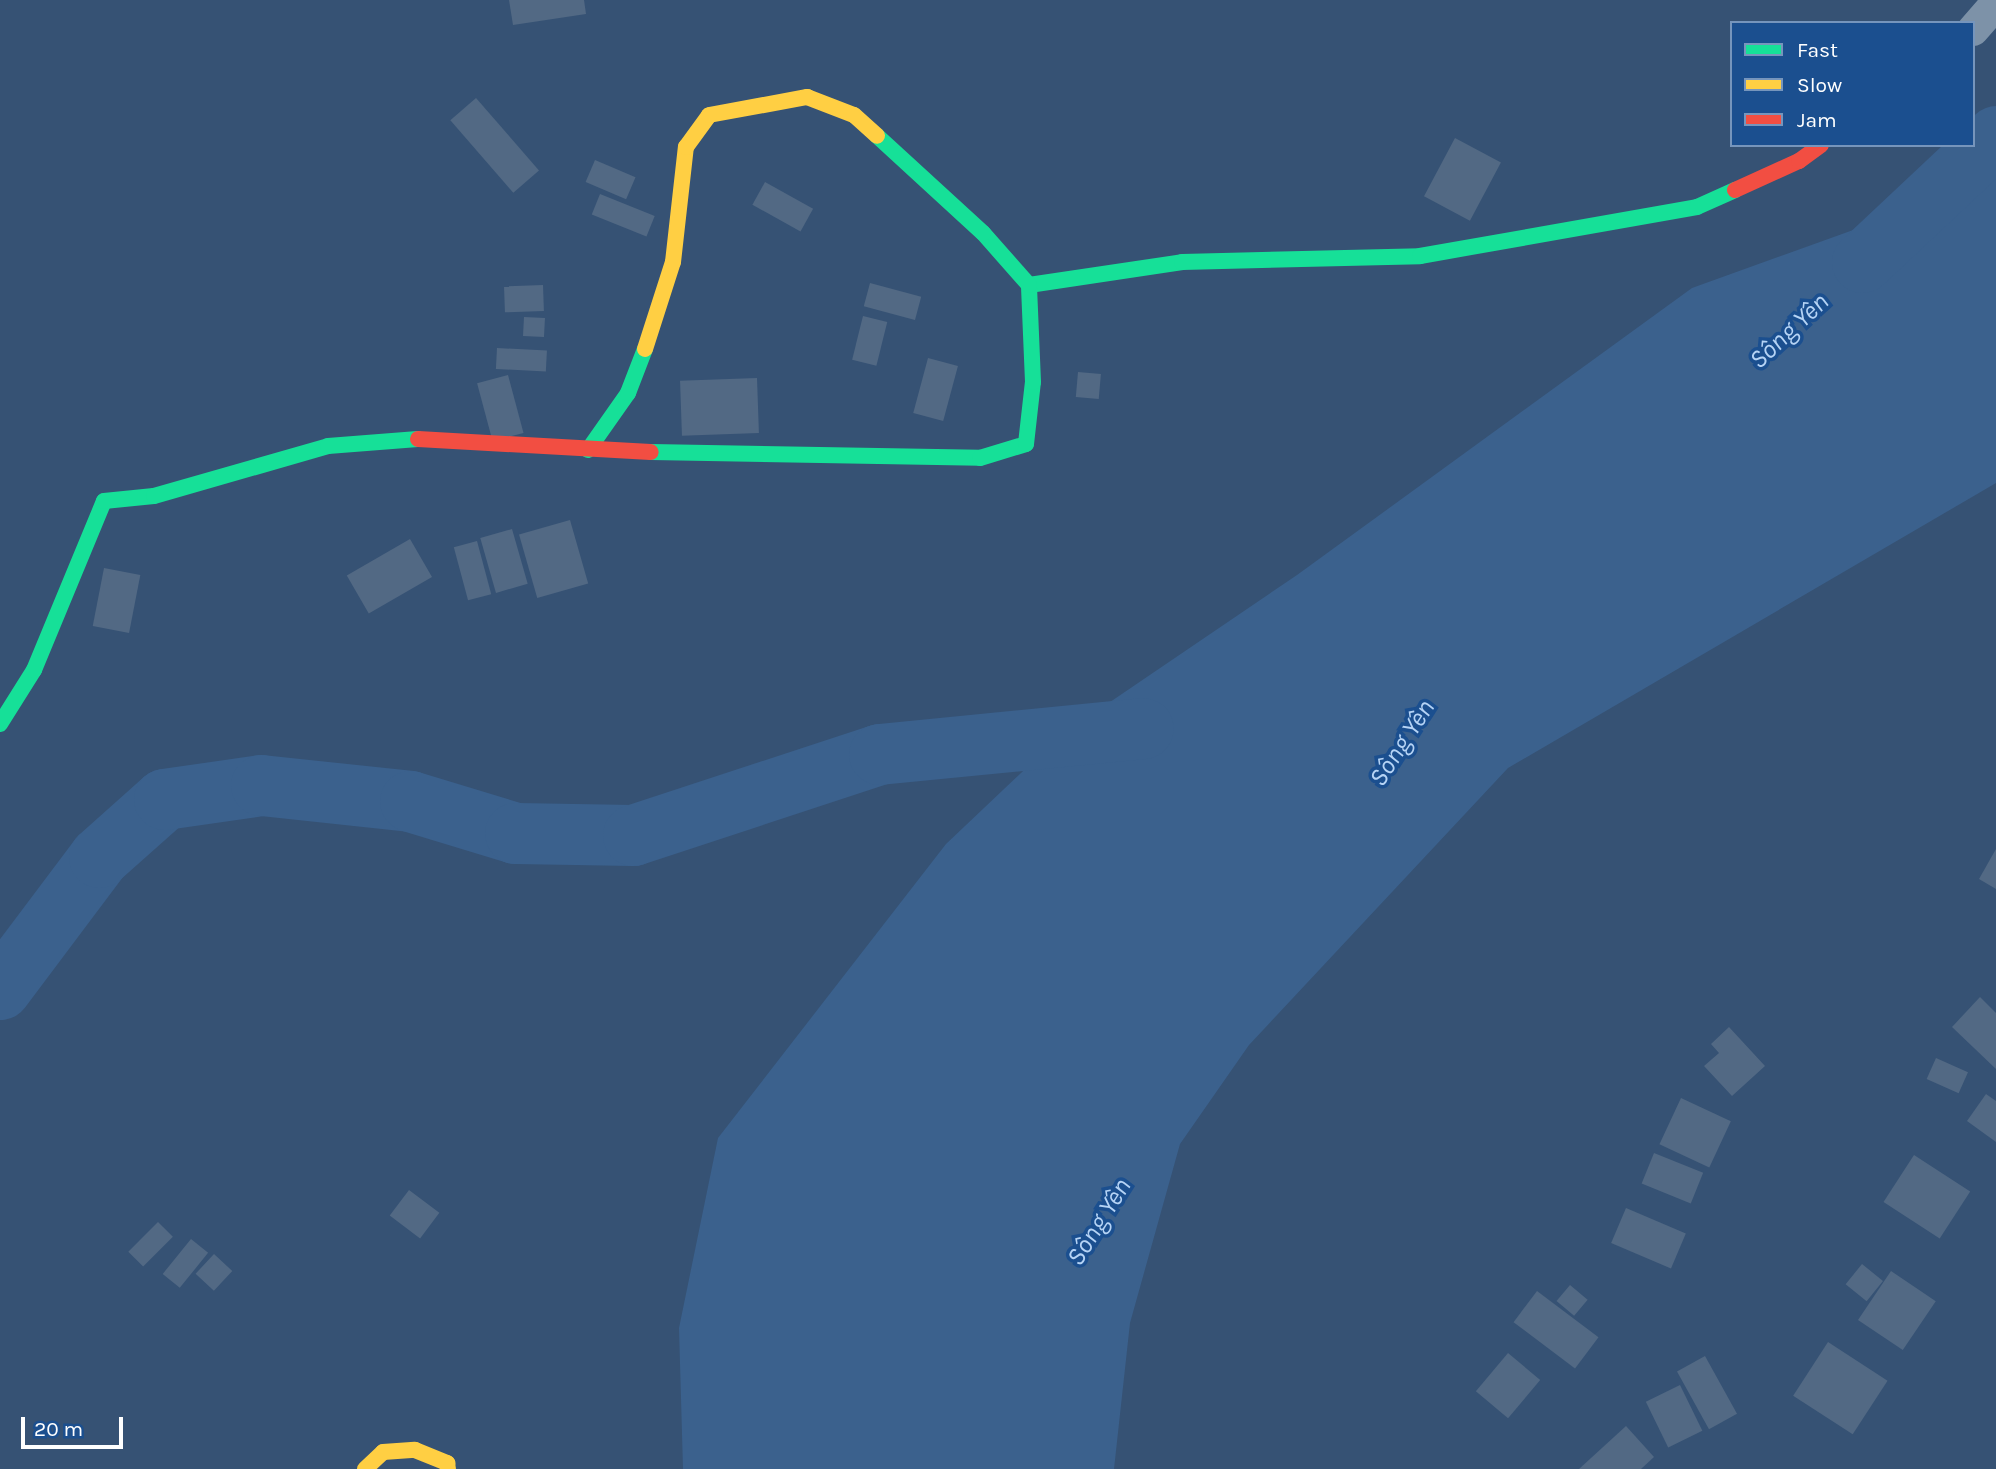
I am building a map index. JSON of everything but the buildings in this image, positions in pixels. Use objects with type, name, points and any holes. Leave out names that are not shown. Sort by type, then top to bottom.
[{"type":"street","points":[[1975,28],[1996,4]]},
{"type":"street","points":[[0,724],[34,670],[104,501],[154,496],[328,446],[420,439],[588,450],[926,459],[980,458],[1026,444],[1033,382],[1029,285],[983,233],[854,115],[807,97],[709,115],[686,147],[673,262],[652,332],[628,393],[588,450]]},
{"type":"street","points":[[1029,285],[1182,262],[1420,256],[1697,207],[1799,161],[1818,147]]},
{"type":"street","points":[[365,1469],[383,1452],[415,1450],[447,1463],[448,1469]]},
{"type":"water","points":[[1996,133],[1996,483],[1508,768],[1249,1045],[1180,1144],[1130,1323],[1114,1469],[683,1469],[679,1328],[718,1138],[946,844],[1060,736],[1297,575],[1692,288],[1931,202]]},
{"type":"waterway","name":"Sông Yên","points":[[1862,262],[1996,136]]},
{"type":"waterway","points":[[0,989],[99,857],[164,799],[261,785],[410,801],[515,833],[633,835],[879,754],[1143,728]]},
{"type":"traffic: fast","points":[[651,452],[980,458],[1026,444],[1033,382],[1029,285],[983,233],[877,136]]},
{"type":"traffic: fast","points":[[1029,285],[1182,262],[1420,256],[1697,207],[1735,190]]},
{"type":"traffic: fast","points":[[588,450],[628,393],[645,349]]},
{"type":"traffic: fast","points":[[0,724],[34,670],[104,501],[154,496],[328,446],[418,439]]},
{"type":"traffic: slow","points":[[645,349],[673,262],[686,147],[709,115],[807,97],[854,115],[877,136]]},
{"type":"traffic: slow","points":[[365,1469],[383,1452],[415,1450],[447,1463],[448,1469]]},
{"type":"traffic: jam","points":[[1735,190],[1799,161],[1818,147]]},
{"type":"traffic: jam","points":[[418,439],[651,452]]}]
